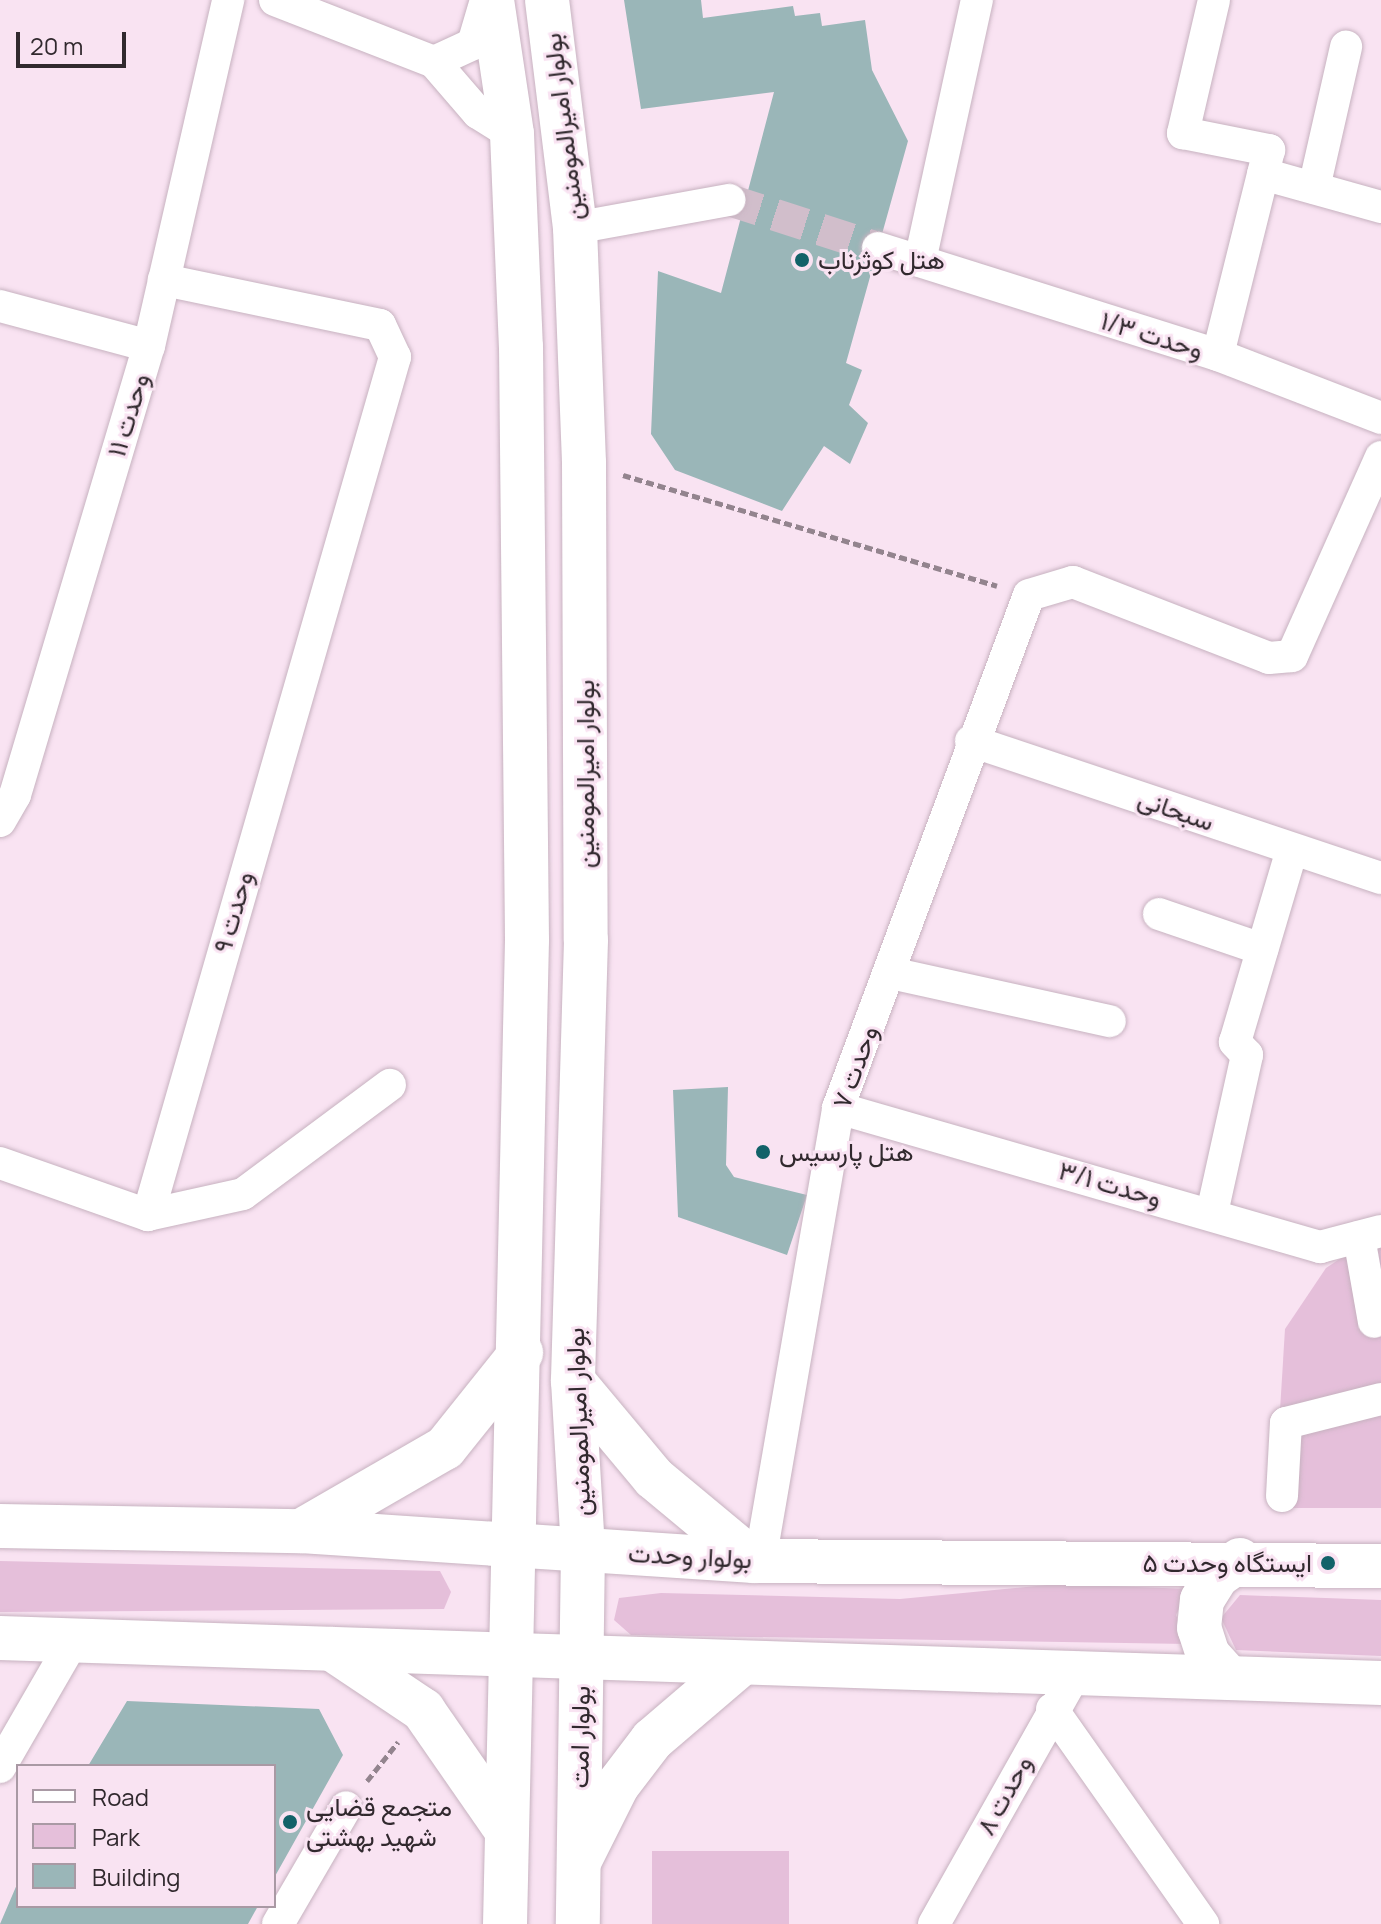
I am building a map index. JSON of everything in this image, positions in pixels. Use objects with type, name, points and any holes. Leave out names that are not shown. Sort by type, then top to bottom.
[{"type":"main road","name":"بولوار امیرالمومنین","points":[[489,0],[512,134],[527,909],[521,1353],[511,1544],[504,1827]]},
{"type":"main road","name":"بولوار امیرالمومنین","points":[[547,0],[575,228],[584,463],[586,940],[573,1381],[583,1549]]},
{"type":"main road","points":[[301,1531],[445,1448],[521,1353]]},
{"type":"main road","points":[[573,1381],[654,1478],[757,1561]]},
{"type":"main road","name":"بولوار وحدت","points":[[0,1526],[301,1531],[757,1561],[1240,1560],[1381,1566]]},
{"type":"main road","name":"بولوار امت","points":[[578,1924],[583,1549]]},
{"type":"main road","points":[[1227,1676],[1208,1655],[1199,1628],[1209,1588],[1240,1560]]},
{"type":"main road","points":[[0,1638],[742,1663],[1078,1668],[1381,1683]]},
{"type":"main road","points":[[332,1649],[423,1710],[504,1827],[505,1924]]},
{"type":"main road","points":[[579,1862],[617,1786],[652,1740],[742,1663]]},
{"type":"street","name":"وحدت ۱۱","points":[[5,803],[149,346],[228,0]]},
{"type":"street","points":[[275,0],[434,62],[478,113],[512,134]]},
{"type":"street","points":[[434,62],[473,44],[489,0]]},
{"type":"street","points":[[920,261],[977,0]]},
{"type":"street","points":[[1214,0],[1183,133],[1269,150],[1218,355]]},
{"type":"street","points":[[1314,188],[1346,47]]},
{"type":"street","points":[[1263,174],[1381,207]]},
{"type":"street","points":[[575,228],[729,200]]},
{"type":"street","name":"وحدت ۱/۳","points":[[878,248],[1218,355],[1381,418]]},
{"type":"street","name":"وحدت ۹","points":[[148,1215],[317,608],[395,357],[392,338],[380,325],[164,280]]},
{"type":"street","points":[[0,306],[149,346]]},
{"type":"street","points":[[1029,595],[1073,582],[1269,658],[1292,656],[1381,457]]},
{"type":"street","name":"وحدت ۷","points":[[757,1561],[838,1108],[891,973],[971,741],[1029,595]]},
{"type":"street","name":"سبحانی","points":[[971,741],[1381,878]]},
{"type":"street","points":[[1212,1213],[1247,1055],[1235,1042],[1292,850]]},
{"type":"street","points":[[1159,914],[1262,949]]},
{"type":"street","points":[[891,973],[1110,1021]]},
{"type":"street","points":[[0,1163],[148,1215],[243,1194],[390,1085]]},
{"type":"street","name":"وحدت ۳/۱","points":[[838,1108],[1212,1213],[1320,1247],[1370,1234]]},
{"type":"street","points":[[1370,1234],[1374,1322]]},
{"type":"street","points":[[1282,1496],[1286,1423],[1381,1399]]},
{"type":"street","points":[[0,1767],[74,1639]]},
{"type":"street","name":"وحدت ۸","points":[[934,1924],[1052,1709],[1078,1668]]},
{"type":"street","points":[[1052,1709],[1203,1924]]},
{"type":"street","points":[[278,1924],[346,1807]]},
{"type":"path","points":[[584,463],[1029,595]]},
{"type":"path","points":[[346,1807],[423,1710]]},
{"type":"green space","points":[[1381,1242],[1381,1508],[1274,1508],[1285,1329],[1326,1268],[1362,1244]]},
{"type":"green space","points":[[0,1561],[440,1571],[451,1592],[444,1609],[0,1612]]},
{"type":"green space","points":[[1057,1584],[1189,1589],[1176,1615],[1188,1644],[631,1635],[614,1620],[619,1598],[661,1593],[900,1599]]},
{"type":"green space","points":[[1240,1595],[1381,1600],[1381,1656],[1236,1650],[1221,1618]]},
{"type":"green space","points":[[652,1851],[789,1851],[789,1924],[652,1924]]},
{"type":"building","name":"هتل کوثرناب","points":[[624,0],[701,0],[703,18],[793,6],[795,16],[820,13],[822,26],[865,20],[872,70],[908,141],[846,363],[862,370],[849,405],[868,423],[850,464],[824,446],[782,511],[675,470],[651,434],[658,271],[721,293],[774,92],[641,109]]},
{"type":"building","points":[[728,1087],[726,1165],[734,1177],[807,1195],[787,1255],[678,1217],[673,1090]]},
{"type":"building","name":"متجمع قضایی شهید بهشتی","points":[[127,1701],[319,1709],[343,1755],[276,1874],[276,1764],[89,1764]]},
{"type":"building","name":"متجمع قضایی شهید بهشتی","points":[[16,1887],[16,1908],[257,1908],[248,1924],[0,1924]]},
{"type":"tunnel","points":[[729,200],[878,248]]},
{"type":"place","name":"هتل کوثرناب","points":[[802,260]]},
{"type":"place","name":"هتل پارسیس","points":[[763,1152]]},
{"type":"place","name":"ایستگاه وحدت ۵","points":[[1328,1563]]},
{"type":"place","name":"متجمع قضایی شهید بهشتی","points":[[290,1822]]}]
